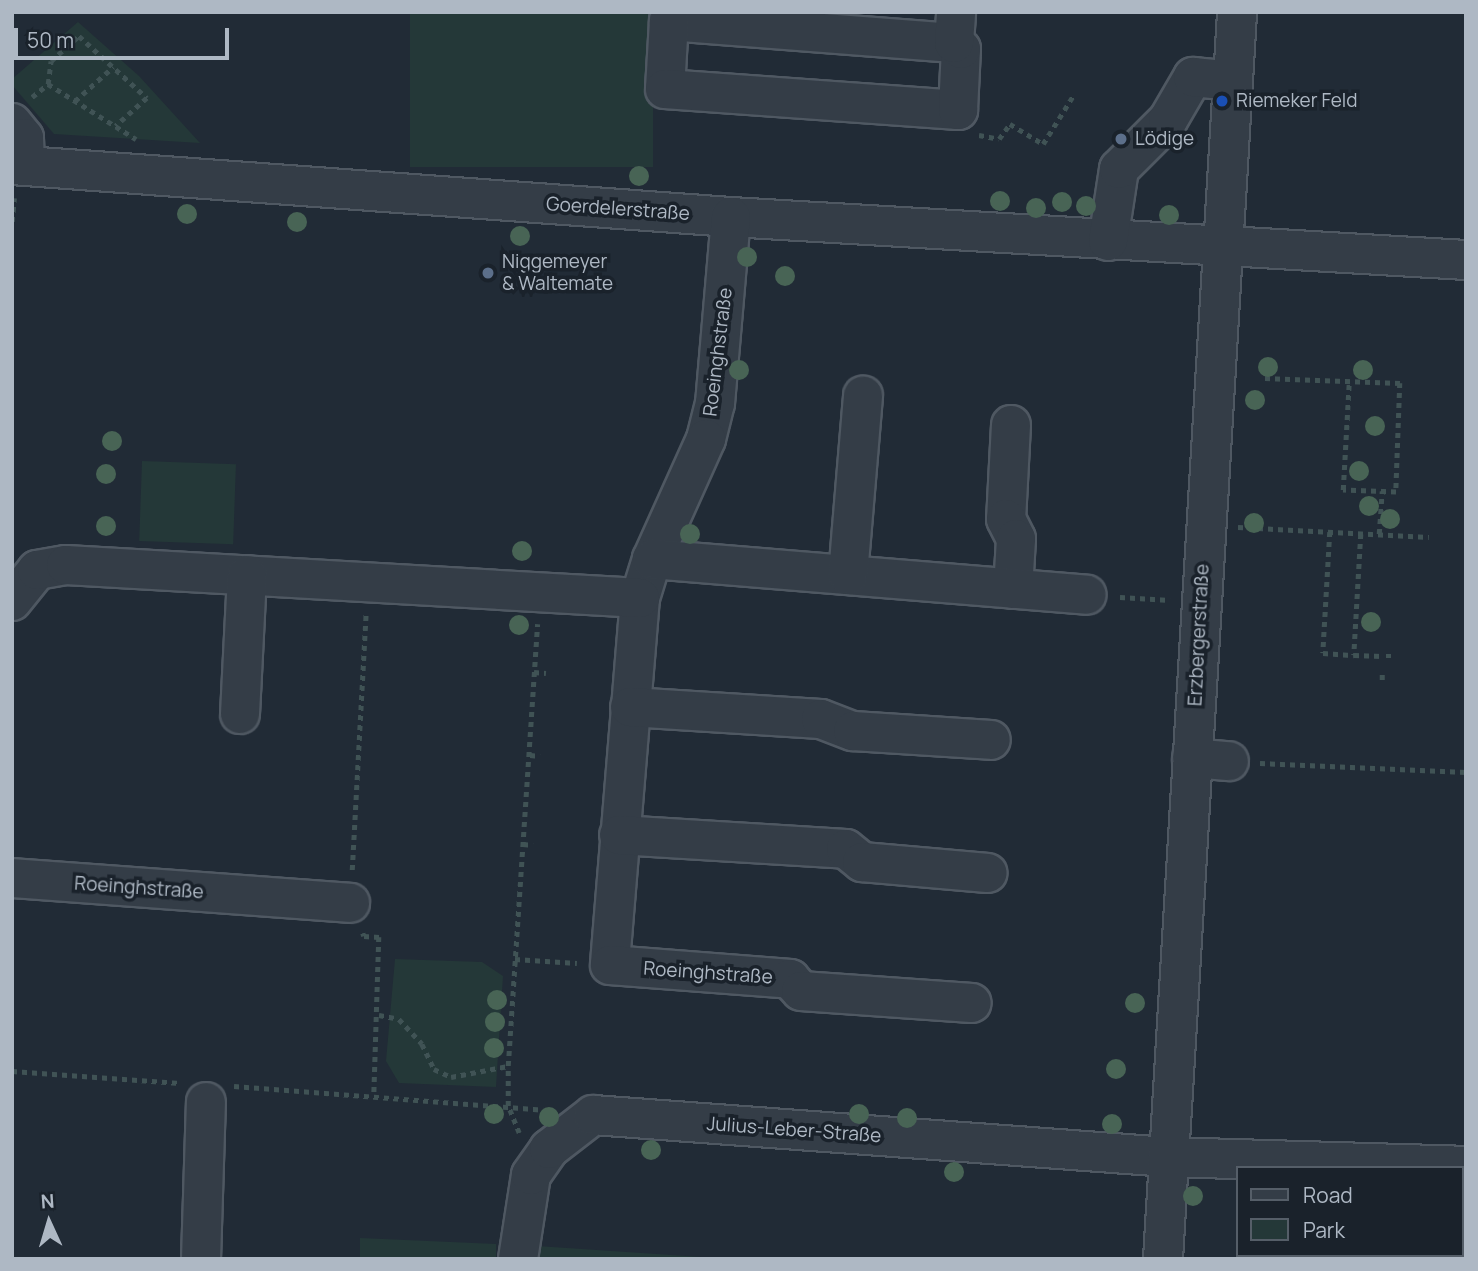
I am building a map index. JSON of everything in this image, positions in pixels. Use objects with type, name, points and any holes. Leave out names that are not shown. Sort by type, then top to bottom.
[{"type":"street","name":"Erzbergerstraße","points":[[1163,1259],[1237,12]]},
{"type":"street","points":[[669,21],[955,27],[961,49],[958,110],[665,89],[669,21]]},
{"type":"street","points":[[1108,240],[1119,169],[1168,120],[1193,77],[1233,81]]},
{"type":"street","points":[[19,112],[24,138],[19,165]]},
{"type":"street","name":"Goerdelerstraße","points":[[19,165],[731,217],[1466,260]]},
{"type":"street","name":"Roeinghstraße","points":[[731,217],[715,404],[706,439],[652,559],[640,598],[618,835],[610,965],[790,979],[801,991],[972,1003]]},
{"type":"street","points":[[848,575],[863,396]]},
{"type":"street","points":[[1011,425],[1006,519],[1016,539],[1013,589]]},
{"type":"street","points":[[652,559],[1087,595]]},
{"type":"street","points":[[12,601],[37,570],[66,565],[640,598]]},
{"type":"street","points":[[240,714],[247,575]]},
{"type":"street","points":[[630,707],[821,719],[853,731],[992,740]]},
{"type":"street","points":[[1192,758],[1229,761]]},
{"type":"street","points":[[618,835],[846,849],[862,862],[988,873]]},
{"type":"street","name":"Roeinghstraße","points":[[12,878],[350,903]]},
{"type":"street","points":[[201,1259],[203,1090]]},
{"type":"street","points":[[518,1259],[531,1175],[549,1149],[593,1115]]},
{"type":"street","name":"Julius-Leber-Straße","points":[[593,1115],[1167,1157],[1466,1166]]},
{"type":"path","points":[[19,112],[48,84],[51,61],[79,36],[147,97],[116,126]]},
{"type":"path","points":[[75,101],[113,67]]},
{"type":"path","points":[[48,84],[136,139],[135,149]]},
{"type":"path","points":[[974,134],[999,139],[1010,124],[1043,144],[1073,96]]},
{"type":"path","points":[[1265,378],[1349,381],[1400,383],[1396,492],[1343,490],[1349,381]]},
{"type":"path","points":[[1379,534],[1382,491]]},
{"type":"path","points":[[1206,526],[1429,537]]},
{"type":"path","points":[[1330,532],[1322,653],[1387,656]]},
{"type":"path","points":[[1354,655],[1361,534]]},
{"type":"path","points":[[368,582],[350,903],[365,936],[380,937],[374,1096]]},
{"type":"path","points":[[508,1106],[508,1066],[539,592]]},
{"type":"path","points":[[1087,595],[1200,602]]},
{"type":"path","points":[[1382,671],[1382,680]]},
{"type":"path","points":[[534,672],[546,673]]},
{"type":"path","points":[[530,755],[540,755]]},
{"type":"path","points":[[1229,761],[1466,772]]},
{"type":"path","points":[[523,844],[533,845]]},
{"type":"path","points":[[515,959],[610,965]]},
{"type":"path","points":[[379,1015],[399,1019],[422,1044],[434,1069],[451,1077],[508,1066]]},
{"type":"path","points":[[12,1071],[203,1090],[374,1096],[593,1115]]},
{"type":"green space","points":[[410,12],[653,12],[653,167],[410,167]]},
{"type":"green space","points":[[78,22],[139,76],[200,143],[54,134],[12,85],[12,79]]},
{"type":"green space","points":[[142,461],[236,464],[233,544],[139,541]]},
{"type":"green space","points":[[395,959],[482,962],[503,976],[496,1087],[399,1083],[386,1061]]},
{"type":"green space","points":[[360,1238],[496,1244],[496,1259],[360,1259]]},
{"type":"green space","points":[[537,1246],[731,1259],[536,1259]]},
{"type":"place","name":"Riemeker Feld","points":[[1222,101]]},
{"type":"place","name":"Lödige","points":[[1121,139]]},
{"type":"place","name":"Niggemeyer & Waltemate","points":[[488,273]]}]
